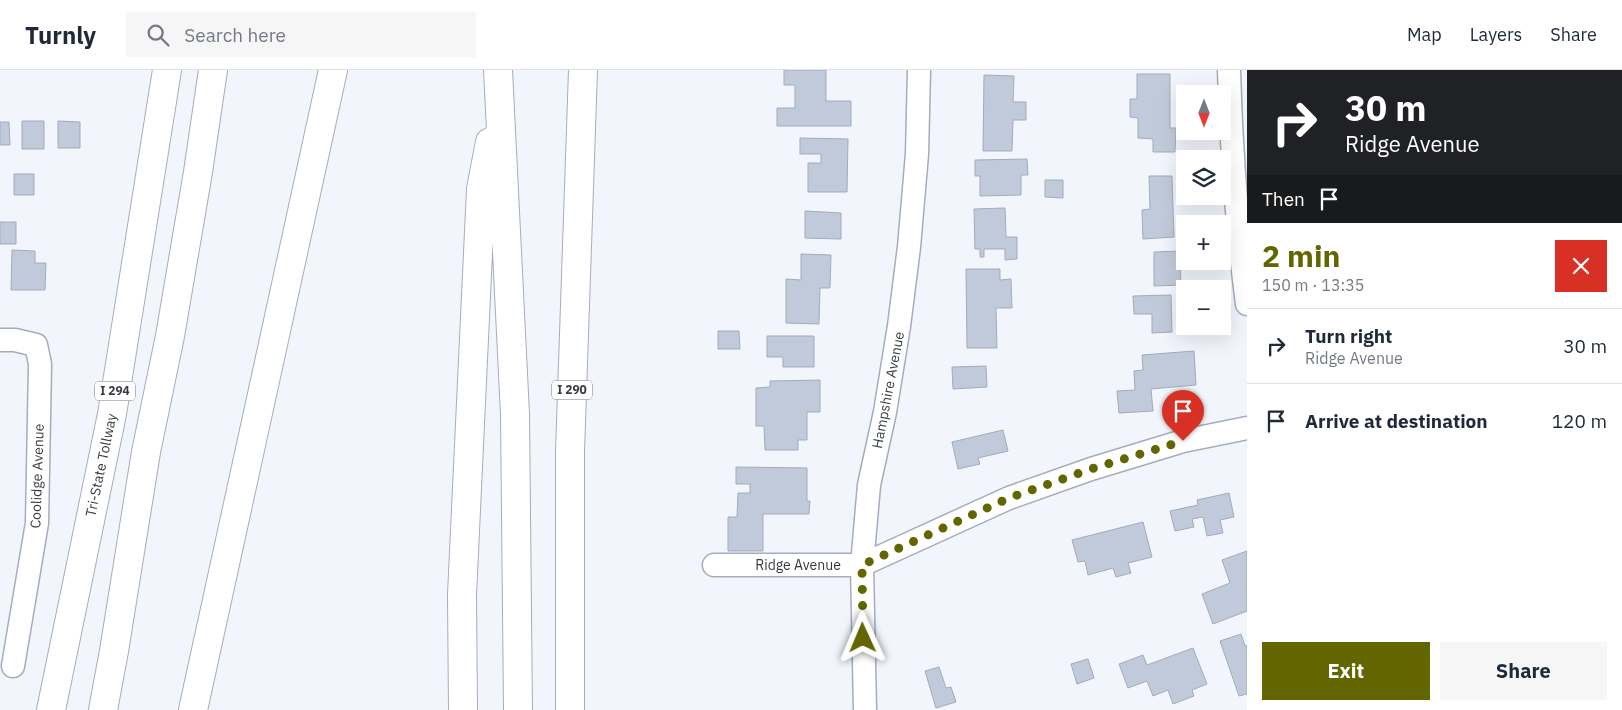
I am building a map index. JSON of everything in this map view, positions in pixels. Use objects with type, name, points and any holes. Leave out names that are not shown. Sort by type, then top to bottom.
[{"type":"highway","name":"Tri-State Tollway","points":[[52,710],[112,414],[167,70]]},
{"type":"highway","points":[[103,710],[146,452],[170,336],[197,182],[213,70]]},
{"type":"highway","points":[[193,710],[332,70]]},
{"type":"highway","points":[[498,70],[498,101],[515,414],[518,710]]},
{"type":"highway","name":"I 290","points":[[571,701],[570,452],[583,70]]},
{"type":"highway","points":[[463,710],[462,594],[481,189],[498,101]]},
{"type":"highway","points":[[444,710],[446,637],[462,594]]},
{"type":"street","name":"Hampshire Avenue","points":[[865,710],[862,565],[869,485],[898,336],[910,247],[917,154],[919,70]]},
{"type":"street","points":[[1229,70],[1231,146],[1238,239],[1247,304]]},
{"type":"street","name":"Coolidge Avenue","points":[[0,340],[15,340],[36,345],[40,364],[37,523],[13,666]]},
{"type":"street","name":"Ridge Avenue","points":[[714,565],[862,565],[1009,498],[1091,469],[1183,441],[1247,428]]},
{"type":"building","points":[[784,70],[826,70],[826,101],[851,101],[851,126],[777,126],[777,108],[795,108],[795,85],[784,85]]},
{"type":"building","points":[[1137,74],[1170,74],[1170,128],[1176,128],[1175,152],[1153,152],[1153,139],[1138,138],[1138,118],[1130,117],[1130,99],[1137,99]]},
{"type":"building","points":[[984,75],[1014,76],[1013,102],[1026,102],[1026,120],[1013,120],[1012,151],[983,151]]},
{"type":"building","points":[[22,121],[44,121],[44,149],[22,149]]},
{"type":"building","points":[[58,121],[80,122],[80,148],[58,148]]},
{"type":"building","points":[[0,122],[9,122],[10,145],[0,145]]},
{"type":"building","points":[[800,138],[848,139],[847,192],[808,192],[808,163],[821,163],[821,154],[800,154]]},
{"type":"building","points":[[1027,159],[1028,175],[1021,175],[1021,195],[980,196],[980,176],[975,176],[975,160]]},
{"type":"building","points":[[14,174],[34,174],[34,195],[14,195]]},
{"type":"building","points":[[1149,176],[1172,176],[1174,237],[1143,239],[1142,210],[1150,209]]},
{"type":"building","points":[[1045,180],[1063,180],[1063,198],[1045,197]]},
{"type":"building","points":[[1005,208],[1006,237],[1017,237],[1017,259],[1005,260],[1005,249],[984,249],[984,257],[980,257],[980,249],[975,249],[974,209]]},
{"type":"building","points":[[805,211],[841,213],[841,239],[805,238]]},
{"type":"building","points":[[0,222],[16,222],[16,244],[0,244]]},
{"type":"building","points":[[12,250],[35,251],[35,263],[46,263],[45,290],[11,290]]},
{"type":"building","points":[[1176,251],[1176,270],[1181,270],[1181,280],[1176,280],[1176,285],[1154,286],[1154,252]]},
{"type":"building","points":[[801,254],[831,255],[830,288],[820,288],[819,324],[786,323],[786,279],[801,280]]},
{"type":"building","points":[[966,269],[1000,269],[1000,280],[1011,279],[1012,308],[996,308],[997,348],[967,348]]},
{"type":"building","points":[[1171,295],[1172,332],[1152,333],[1152,314],[1134,314],[1133,296]]},
{"type":"building","points":[[718,331],[739,331],[740,349],[718,349]]},
{"type":"building","points":[[767,336],[814,336],[814,367],[783,367],[783,357],[767,357]]},
{"type":"building","points":[[1194,351],[1196,385],[1151,389],[1153,411],[1119,413],[1117,391],[1135,390],[1134,371],[1143,370],[1142,355]]},
{"type":"building","points":[[986,366],[987,387],[953,389],[952,367]]},
{"type":"building","points":[[820,380],[820,412],[807,412],[807,440],[798,440],[798,450],[765,450],[764,426],[756,426],[756,388],[770,387],[770,381]]},
{"type":"building","points":[[1003,430],[1008,451],[978,458],[980,464],[958,469],[952,442]]},
{"type":"building","points":[[736,467],[807,468],[807,501],[810,501],[809,514],[763,514],[763,551],[728,551],[728,517],[737,517],[738,493],[750,493],[750,484],[736,484]]},
{"type":"building","points":[[1229,493],[1234,517],[1220,520],[1223,533],[1207,536],[1203,517],[1192,519],[1194,527],[1175,531],[1170,511],[1198,505],[1197,500]]},
{"type":"building","points":[[1143,522],[1152,557],[1128,563],[1131,573],[1116,577],[1113,568],[1088,575],[1085,561],[1078,562],[1072,540]]},
{"type":"building","points":[[1247,551],[1247,611],[1213,624],[1202,594],[1230,583],[1222,560]]},
{"type":"building","points":[[1241,634],[1245,646],[1247,645],[1247,694],[1239,696],[1220,641]]},
{"type":"building","points":[[1193,648],[1207,684],[1192,690],[1194,696],[1173,704],[1168,690],[1153,696],[1147,681],[1128,688],[1119,664],[1143,655],[1147,665]]},
{"type":"building","points":[[1088,659],[1094,678],[1077,684],[1071,664]]},
{"type":"building","points":[[939,667],[946,688],[951,687],[956,702],[936,708],[925,671]]},
{"type":"route","points":[[863,638],[862,565],[1009,498],[1091,469],[1183,441]]}]
